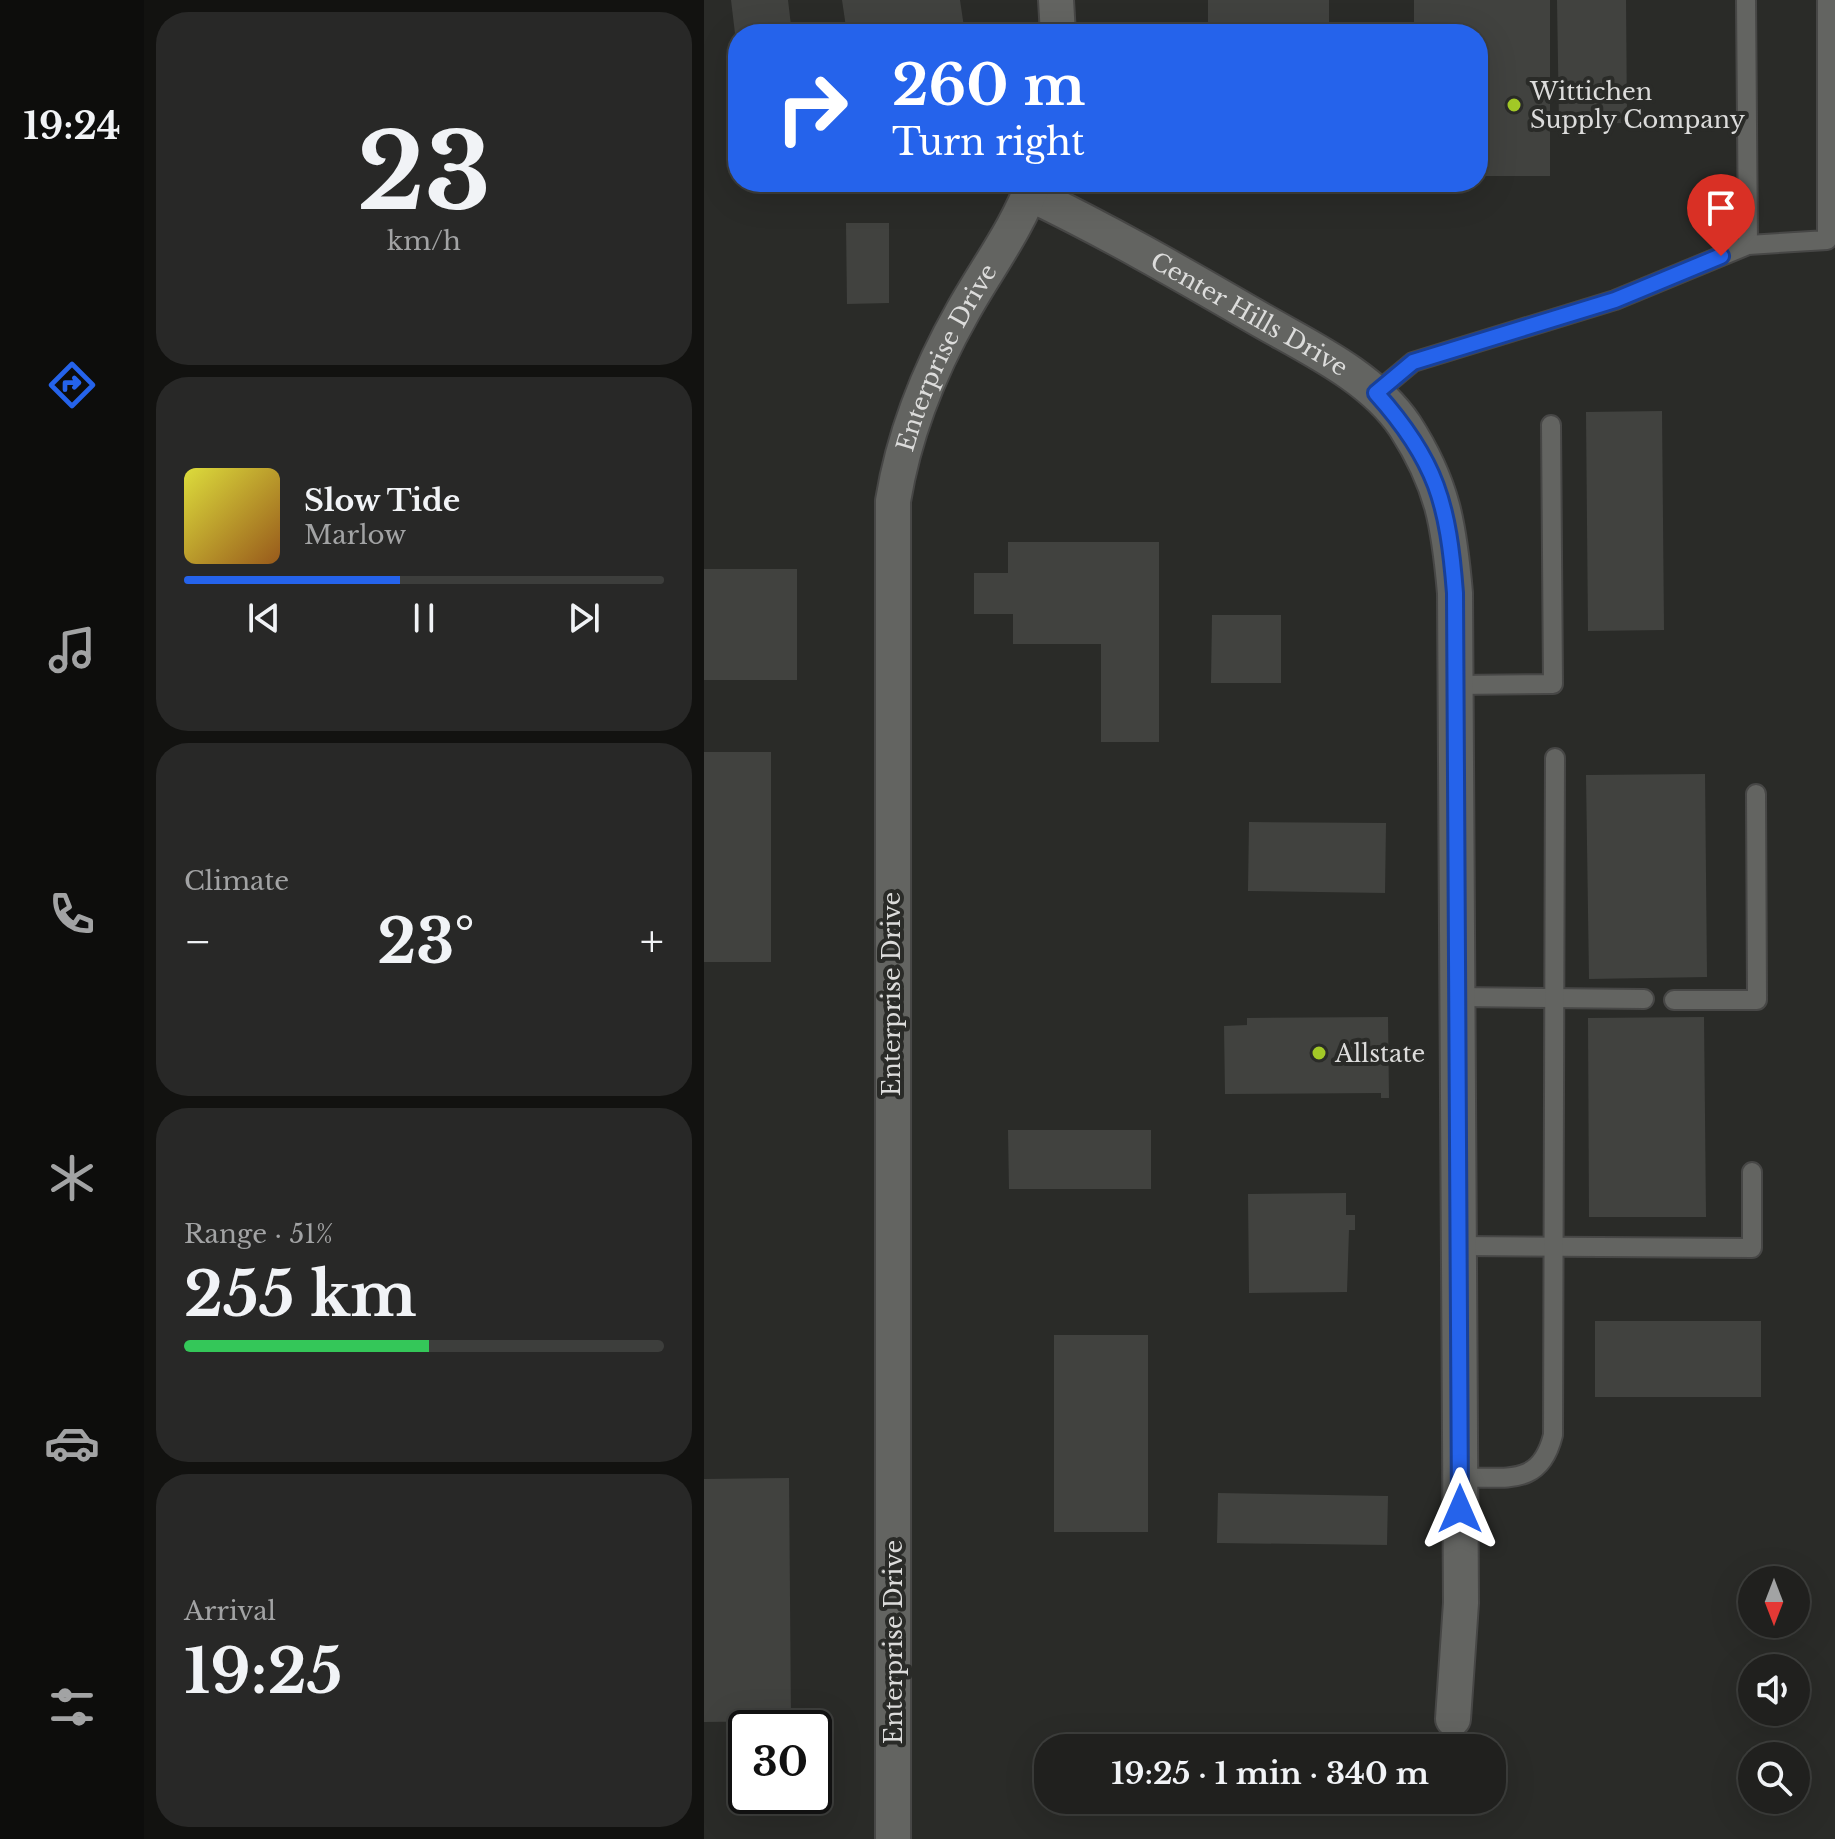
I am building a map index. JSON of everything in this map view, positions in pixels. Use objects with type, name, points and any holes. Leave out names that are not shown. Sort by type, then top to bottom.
[{"type":"street","points":[[1056,0],[1057,24]]},
{"type":"street","name":"Enterprise Drive","points":[[893,1839],[893,501],[917,403],[963,311],[999,254],[1030,192]]},
{"type":"street","name":"Center Hills Drive","points":[[1039,192],[1323,356],[1376,393],[1404,425],[1439,488],[1449,523],[1455,593],[1461,1603],[1453,1719]]},
{"type":"lane","points":[[1746,0],[1748,245]]},
{"type":"lane","points":[[1376,393],[1413,362],[1615,300],[1748,245],[1827,240],[1827,0]]},
{"type":"lane","points":[[1455,685],[1553,684],[1551,425]]},
{"type":"lane","points":[[1460,1478],[1524,1475],[1538,1469],[1548,1456],[1553,1435],[1551,1248],[1555,758]]},
{"type":"lane","points":[[1674,1000],[1757,1000],[1756,794]]},
{"type":"lane","points":[[1457,997],[1644,999]]},
{"type":"lane","points":[[1459,1246],[1752,1248],[1752,1172]]},
{"type":"building","points":[[731,0],[788,0],[791,24],[734,24]]},
{"type":"building","points":[[842,0],[960,0],[964,24],[846,24]]},
{"type":"building","points":[[1208,0],[1329,0],[1329,24],[1208,24]]},
{"type":"building","name":"Wittichen Supply Company","points":[[1414,0],[1550,0],[1550,176],[1488,176],[1488,24],[1414,24]]},
{"type":"building","points":[[1557,0],[1626,0],[1627,123],[1559,124]]},
{"type":"building","points":[[846,223],[889,223],[889,303],[847,304]]},
{"type":"building","points":[[1662,411],[1664,630],[1588,631],[1586,412]]},
{"type":"building","points":[[1008,542],[1159,542],[1159,742],[1101,742],[1101,644],[1013,644],[1013,614],[974,614],[974,573],[1008,573]]},
{"type":"building","points":[[704,569],[797,569],[797,680],[704,680]]},
{"type":"building","points":[[1212,615],[1281,615],[1281,683],[1211,683]]},
{"type":"building","points":[[704,752],[771,752],[771,962],[704,962]]},
{"type":"building","points":[[1705,774],[1707,977],[1589,979],[1586,775]]},
{"type":"building","points":[[1249,822],[1386,823],[1385,893],[1248,891]]},
{"type":"building","points":[[1388,1017],[1389,1098],[1381,1098],[1381,1093],[1225,1094],[1224,1026],[1247,1025],[1247,1018]]},
{"type":"building","points":[[1704,1017],[1706,1217],[1589,1217],[1588,1018]]},
{"type":"building","points":[[1008,1130],[1151,1130],[1151,1189],[1009,1189]]},
{"type":"building","points":[[1346,1193],[1346,1215],[1355,1215],[1355,1230],[1349,1230],[1347,1292],[1249,1293],[1248,1194]]},
{"type":"building","points":[[1595,1321],[1761,1321],[1761,1397],[1595,1397]]},
{"type":"building","points":[[1054,1335],[1148,1335],[1148,1532],[1054,1532]]},
{"type":"building","points":[[789,1478],[791,1710],[728,1710],[728,1722],[704,1722],[704,1479]]},
{"type":"building","points":[[1218,1493],[1388,1496],[1387,1545],[1217,1543]]},
{"type":"place","name":"Wittichen Supply Company","points":[[1514,105]]},
{"type":"place","name":"Allstate","points":[[1319,1053]]},
{"type":"route","points":[[1460,1509],[1455,593],[1449,523],[1439,488],[1404,425],[1376,393],[1413,362],[1615,300],[1721,256]]}]
